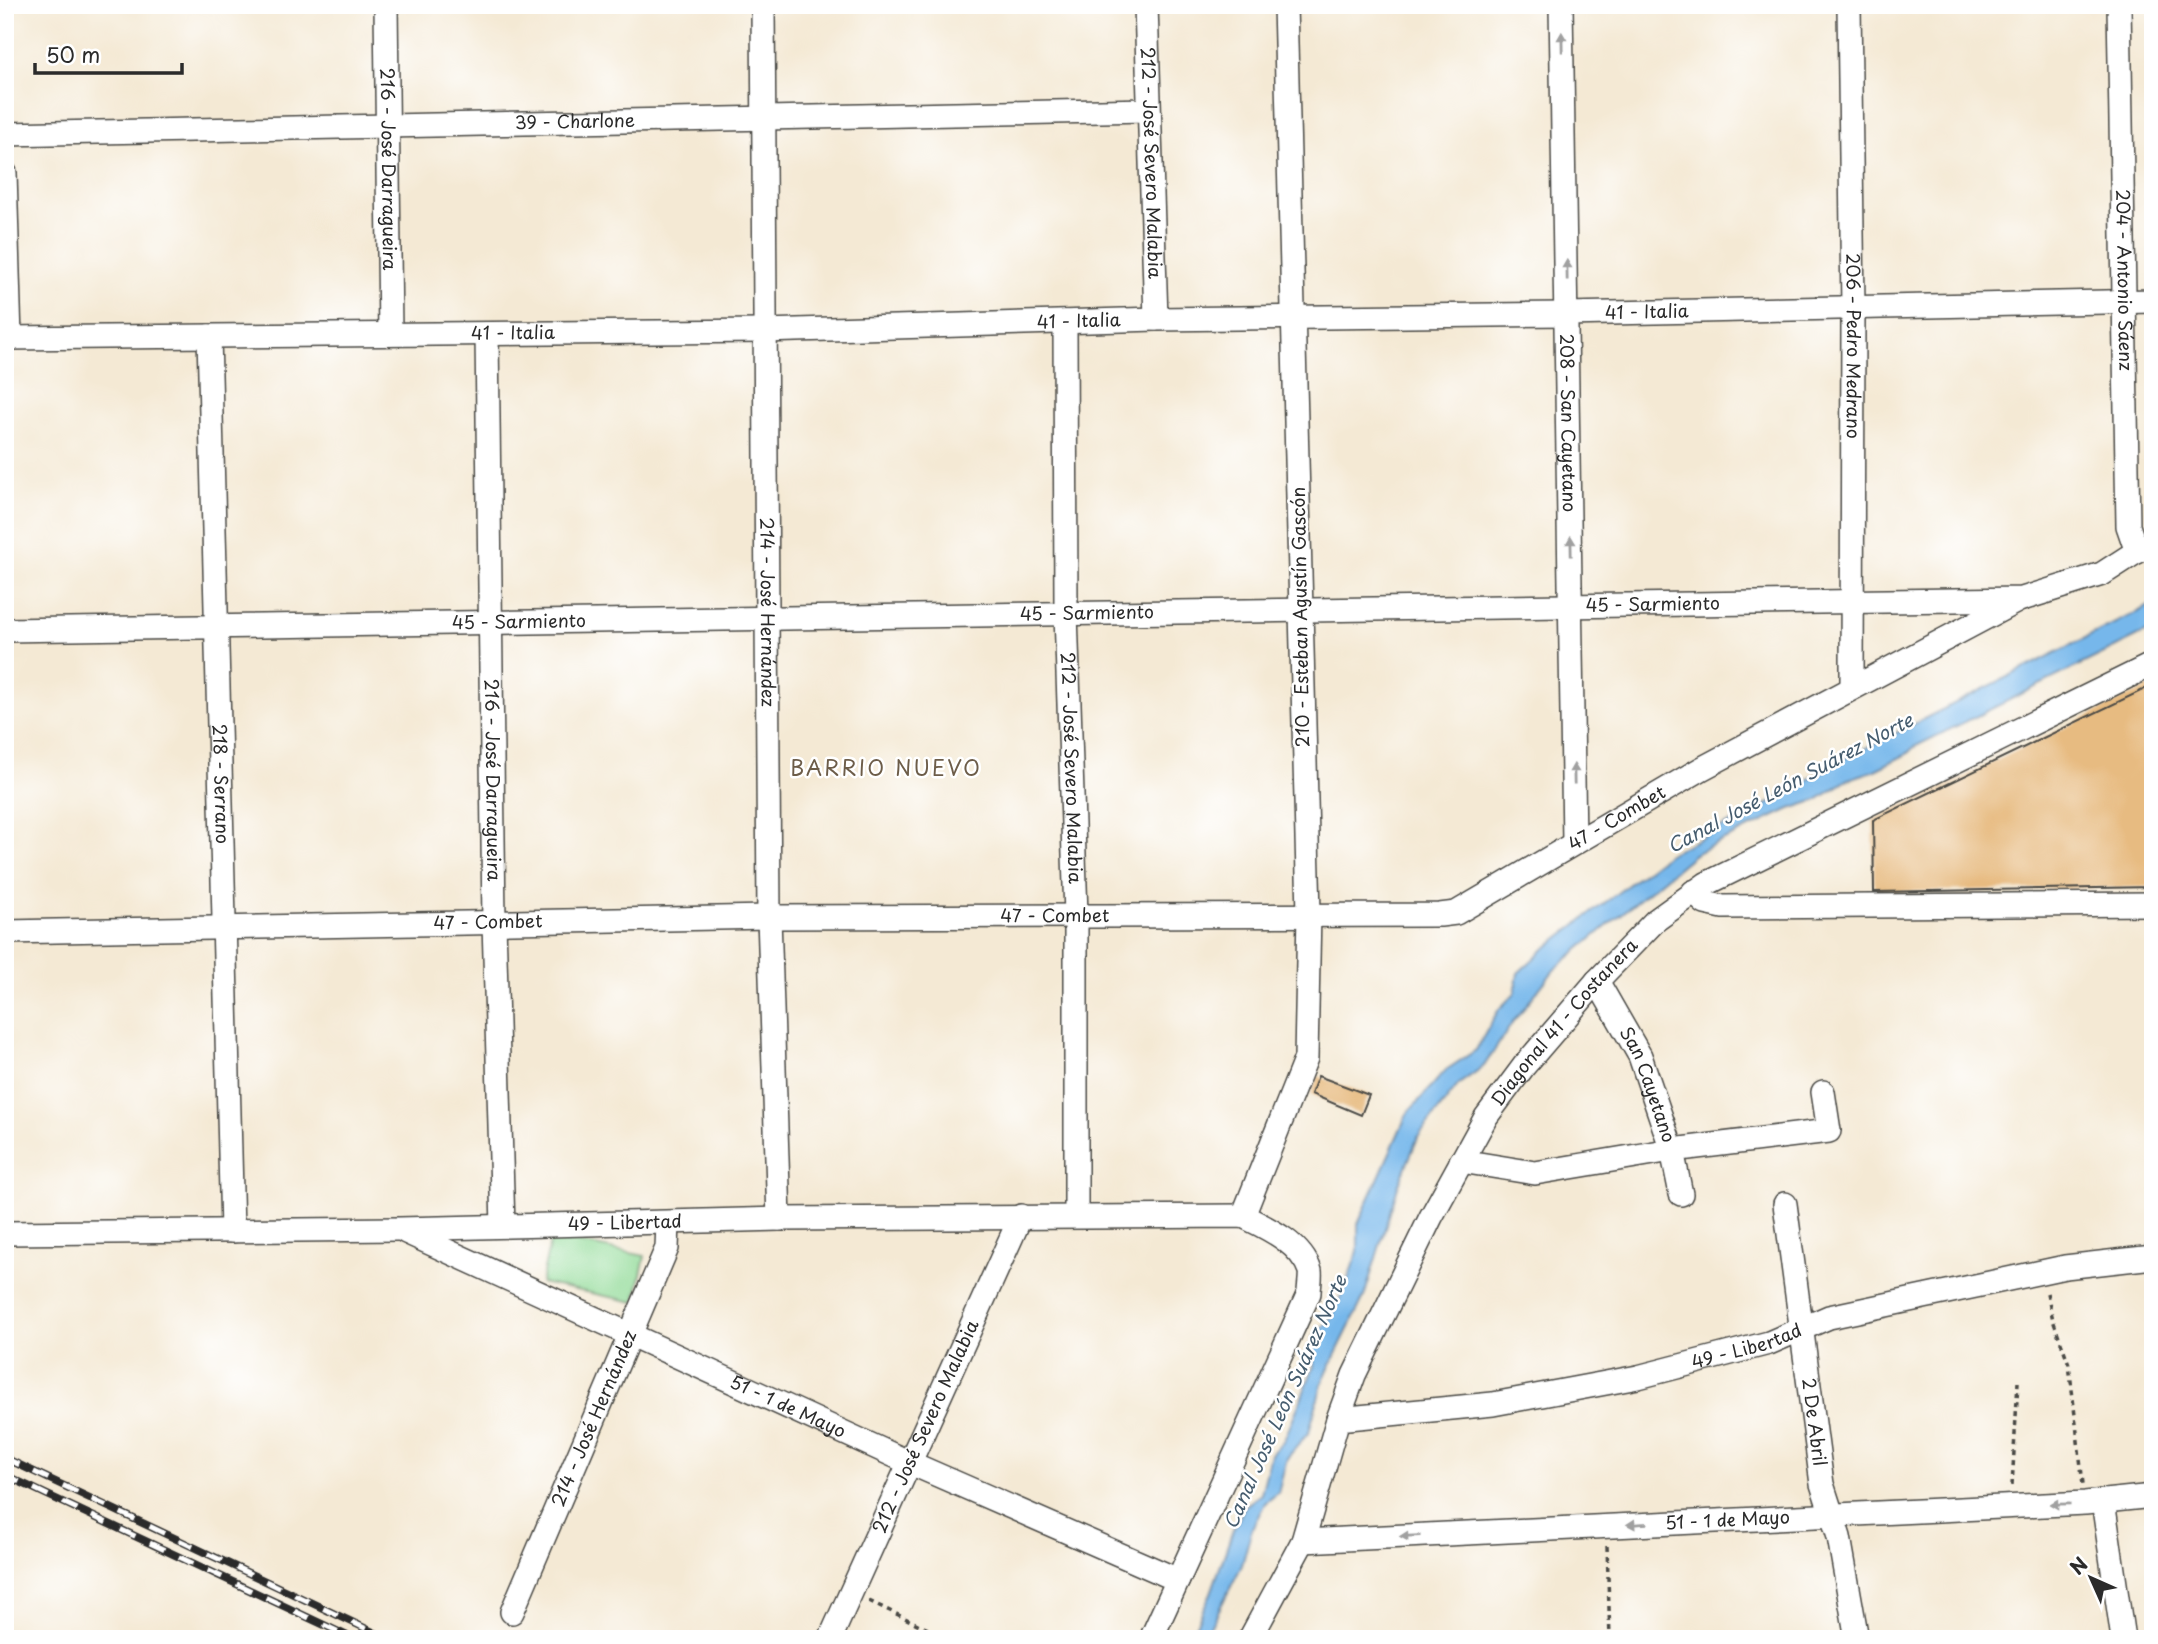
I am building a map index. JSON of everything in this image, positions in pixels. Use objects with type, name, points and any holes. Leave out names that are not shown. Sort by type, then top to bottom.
[{"type":"street","name":"216 - José Darragueira","points":[[386,5],[390,334]]},
{"type":"street","name":"214 - José Hernández","points":[[763,5],[769,917],[779,1219]]},
{"type":"street","name":"212 - José Severo Malabia","points":[[1146,5],[1147,110],[1156,319]]},
{"type":"street","name":"210 - Esteban Agustín Gascón","points":[[1243,1216],[1306,1058],[1309,913],[1285,5]]},
{"type":"street","name":"208 - San Cayetano","points":[[1561,5],[1574,842]]},
{"type":"street","name":"206 - Pedro Medrano","points":[[1849,5],[1853,308],[1852,688]]},
{"type":"street","name":"204 - Antonio Sáenz","points":[[2119,5],[2129,526],[2145,547]]},
{"type":"street","name":"39 - Charlone","points":[[5,134],[1147,110]]},
{"type":"street","points":[[5,173],[8,338]]},
{"type":"street","name":"41 - Italia","points":[[8,338],[764,331],[1156,319],[1567,314],[2153,301]]},
{"type":"street","name":"212 - José Severo Malabia","points":[[1065,322],[1066,613],[1076,915],[1076,1215]]},
{"type":"street","name":"216 - José Darragueira","points":[[487,334],[494,923],[503,1226]]},
{"type":"street","name":"218 - Serrano","points":[[209,336],[232,1230]]},
{"type":"street","name":"45 - Sarmiento","points":[[5,630],[1299,608],[2022,599],[2102,574],[2145,547]]},
{"type":"street","name":"47 - Combet","points":[[5,932],[769,917],[1456,913],[1574,842],[1852,688],[2022,599]]},
{"type":"street","name":"Diagonal 41 - Costanera","points":[[1250,1639],[1303,1541],[1338,1419],[1354,1376],[1461,1161],[1486,1117],[1524,1066],[1597,981],[1656,920],[1693,892],[2153,664]]},
{"type":"street","points":[[1693,892],[1705,903],[1723,907],[2153,904]]},
{"type":"street","name":"San Cayetano","points":[[1597,981],[1640,1056],[1672,1150],[1681,1194]]},
{"type":"street","points":[[1461,1161],[1535,1173],[1672,1150],[1829,1131],[1823,1092]]},
{"type":"street","name":"2 De Abril","points":[[1785,1204],[1804,1326],[1822,1483],[1851,1597],[1857,1639]]},
{"type":"street","name":"212 - José Severo Malabia","points":[[830,1639],[1021,1216]]},
{"type":"street","points":[[1151,1639],[1309,1293],[1310,1272],[1298,1252],[1274,1232],[1243,1216]]},
{"type":"street","name":"49 - Libertad","points":[[5,1233],[400,1229],[779,1219],[1243,1216]]},
{"type":"street","name":"214 - José Hernández","points":[[512,1612],[667,1248],[668,1223]]},
{"type":"street","name":"51 - 1 de Mayo","points":[[400,1229],[908,1462],[1178,1580]]},
{"type":"street","name":"49 - Libertad","points":[[1338,1419],[1493,1404],[1638,1377],[1769,1343],[1829,1317],[2042,1272],[2153,1257]]},
{"type":"street","name":"51 - 1 de Mayo","points":[[1303,1541],[2094,1502],[2153,1496]]},
{"type":"street","points":[[2094,1502],[2123,1639]]},
{"type":"path","points":[[2042,1272],[2053,1320],[2069,1363],[2094,1502]]},
{"type":"path","points":[[2011,1505],[2018,1382]]},
{"type":"path","points":[[1606,1526],[1610,1639]]},
{"type":"path","points":[[851,1593],[949,1639]]},
{"type":"green space","points":[[551,1237],[645,1256],[635,1302],[541,1283]]},
{"type":"water","points":[[2153,604],[2153,629],[1914,747],[1907,754],[1873,771],[1849,779],[1817,800],[1790,809],[1694,854],[1555,969],[1513,1022],[1484,1066],[1459,1084],[1418,1137],[1398,1186],[1364,1297],[1323,1380],[1309,1432],[1287,1458],[1278,1493],[1265,1503],[1252,1528],[1242,1565],[1204,1639],[1189,1639],[1211,1593],[1233,1530],[1245,1506],[1261,1494],[1271,1454],[1284,1440],[1299,1404],[1314,1366],[1314,1337],[1332,1317],[1346,1284],[1358,1251],[1358,1224],[1407,1114],[1446,1070],[1476,1050],[1499,1009],[1515,993],[1518,973],[1542,951],[1668,854],[1761,808],[1834,764]]},
{"type":"building","points":[[2153,685],[2153,887],[1874,892],[1873,820]]},
{"type":"building","points":[[1318,1076],[1369,1095],[1361,1115],[1311,1094]]},
{"type":"railway","points":[[5,1458],[388,1639]]},
{"type":"railway","points":[[5,1475],[354,1639]]},
{"type":"district","name":"BARRIO NUEVO","points":[[886,769]]},
{"type":"water label","name":"Canal José León Suárez Norte","points":[[1790,783]]},
{"type":"water label","name":"Canal José León Suárez Norte","points":[[1285,1402]]}]
